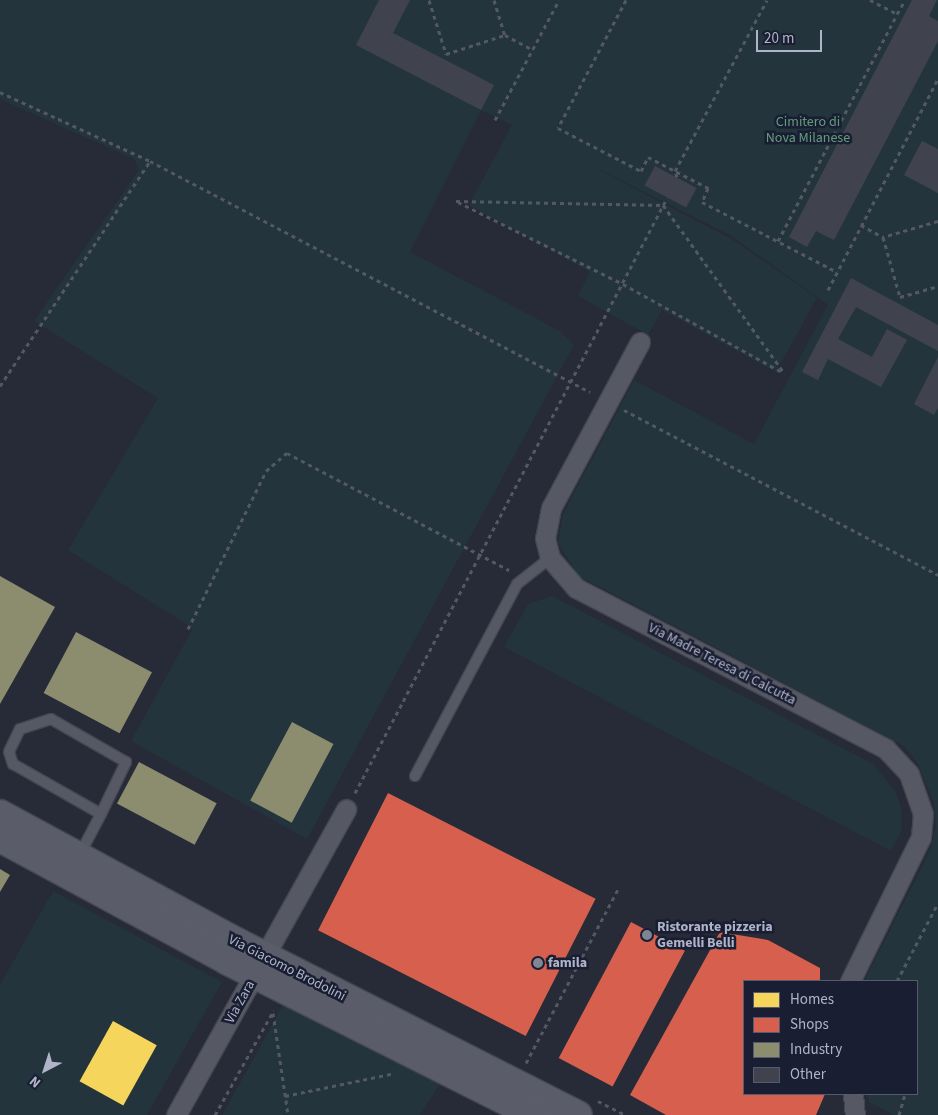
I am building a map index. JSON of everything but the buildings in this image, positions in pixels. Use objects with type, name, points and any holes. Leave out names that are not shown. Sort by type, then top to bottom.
[{"type":"main road","name":"Via Giacomo Brodolini","points":[[0,814],[79,857],[260,965],[534,1115]]},
{"type":"main road","name":"Via Giacomo Brodolini","points":[[0,838],[260,965],[578,1115]]},
{"type":"street","points":[[550,558],[545,538],[551,508],[640,342]]},
{"type":"street","name":"Via Madre Teresa di Calcutta","points":[[550,558],[576,588],[886,749],[909,774],[923,814],[921,837],[850,980]]},
{"type":"street","name":"Via Zara","points":[[176,1115],[346,809]]},
{"type":"street","points":[[853,1095],[855,1115]]},
{"type":"lane","points":[[415,776],[523,577],[550,558]]},
{"type":"lane","points":[[79,857],[101,814],[126,762],[51,719],[20,729],[9,752],[14,764],[101,814]]},
{"type":"path","points":[[428,0],[446,54],[505,35]]},
{"type":"path","points":[[494,0],[505,35],[533,50]]},
{"type":"path","points":[[495,120],[559,0]]},
{"type":"path","points":[[626,0],[558,128],[641,171],[648,157],[708,188],[702,202],[837,272]]},
{"type":"path","points":[[677,177],[675,171],[767,0]]},
{"type":"path","points":[[870,0],[897,14]]},
{"type":"path","points":[[778,241],[905,0]]},
{"type":"path","points":[[828,290],[937,85],[938,79]]},
{"type":"path","points":[[0,92],[150,161],[938,575]]},
{"type":"path","points":[[0,386],[150,161]]},
{"type":"path","points":[[346,809],[667,198]]},
{"type":"path","points":[[456,201],[663,205],[785,374],[623,284],[456,201]]},
{"type":"path","points":[[861,225],[883,236],[938,221]]},
{"type":"path","points":[[883,236],[900,296],[938,286]]},
{"type":"path","points":[[188,628],[266,471],[286,453],[523,577]]},
{"type":"path","points":[[526,1064],[618,889]]},
{"type":"path","points":[[898,980],[938,903]]},
{"type":"path","points":[[215,1115],[276,1005]]},
{"type":"path","points":[[273,1012],[288,1115]]},
{"type":"path","points":[[285,1096],[404,1071]]},
{"type":"path","points":[[900,1115],[905,1095]]},
{"type":"green space","name":"Cimitero di Nova Milanese","points":[[0,0],[938,0],[938,1115],[894,1115],[869,1102],[868,1095],[918,1095],[918,980],[865,980],[930,851],[936,827],[934,803],[917,762],[904,746],[579,576],[558,543],[563,514],[634,380],[754,444],[828,305],[730,235],[580,160],[735,241],[817,298],[776,372],[662,310],[648,335],[578,296],[590,272],[469,205],[512,125],[481,110],[410,252],[560,331],[574,345],[307,839],[131,741],[193,628],[68,550],[158,398],[34,321],[139,170],[134,159],[0,99]]},
{"type":"green space","points":[[552,596],[873,764],[896,792],[902,811],[901,831],[891,851],[504,647],[528,604]]},
{"type":"green space","points":[[53,891],[222,982],[147,1115],[0,1115],[0,985]]},
{"type":"green space","points":[[283,1005],[440,1084],[420,1115],[222,1115]]},
{"type":"place","name":"Ristorante pizzeria Gemelli Belli","points":[[647,935]]},
{"type":"place","name":"famila","points":[[538,963]]}]
